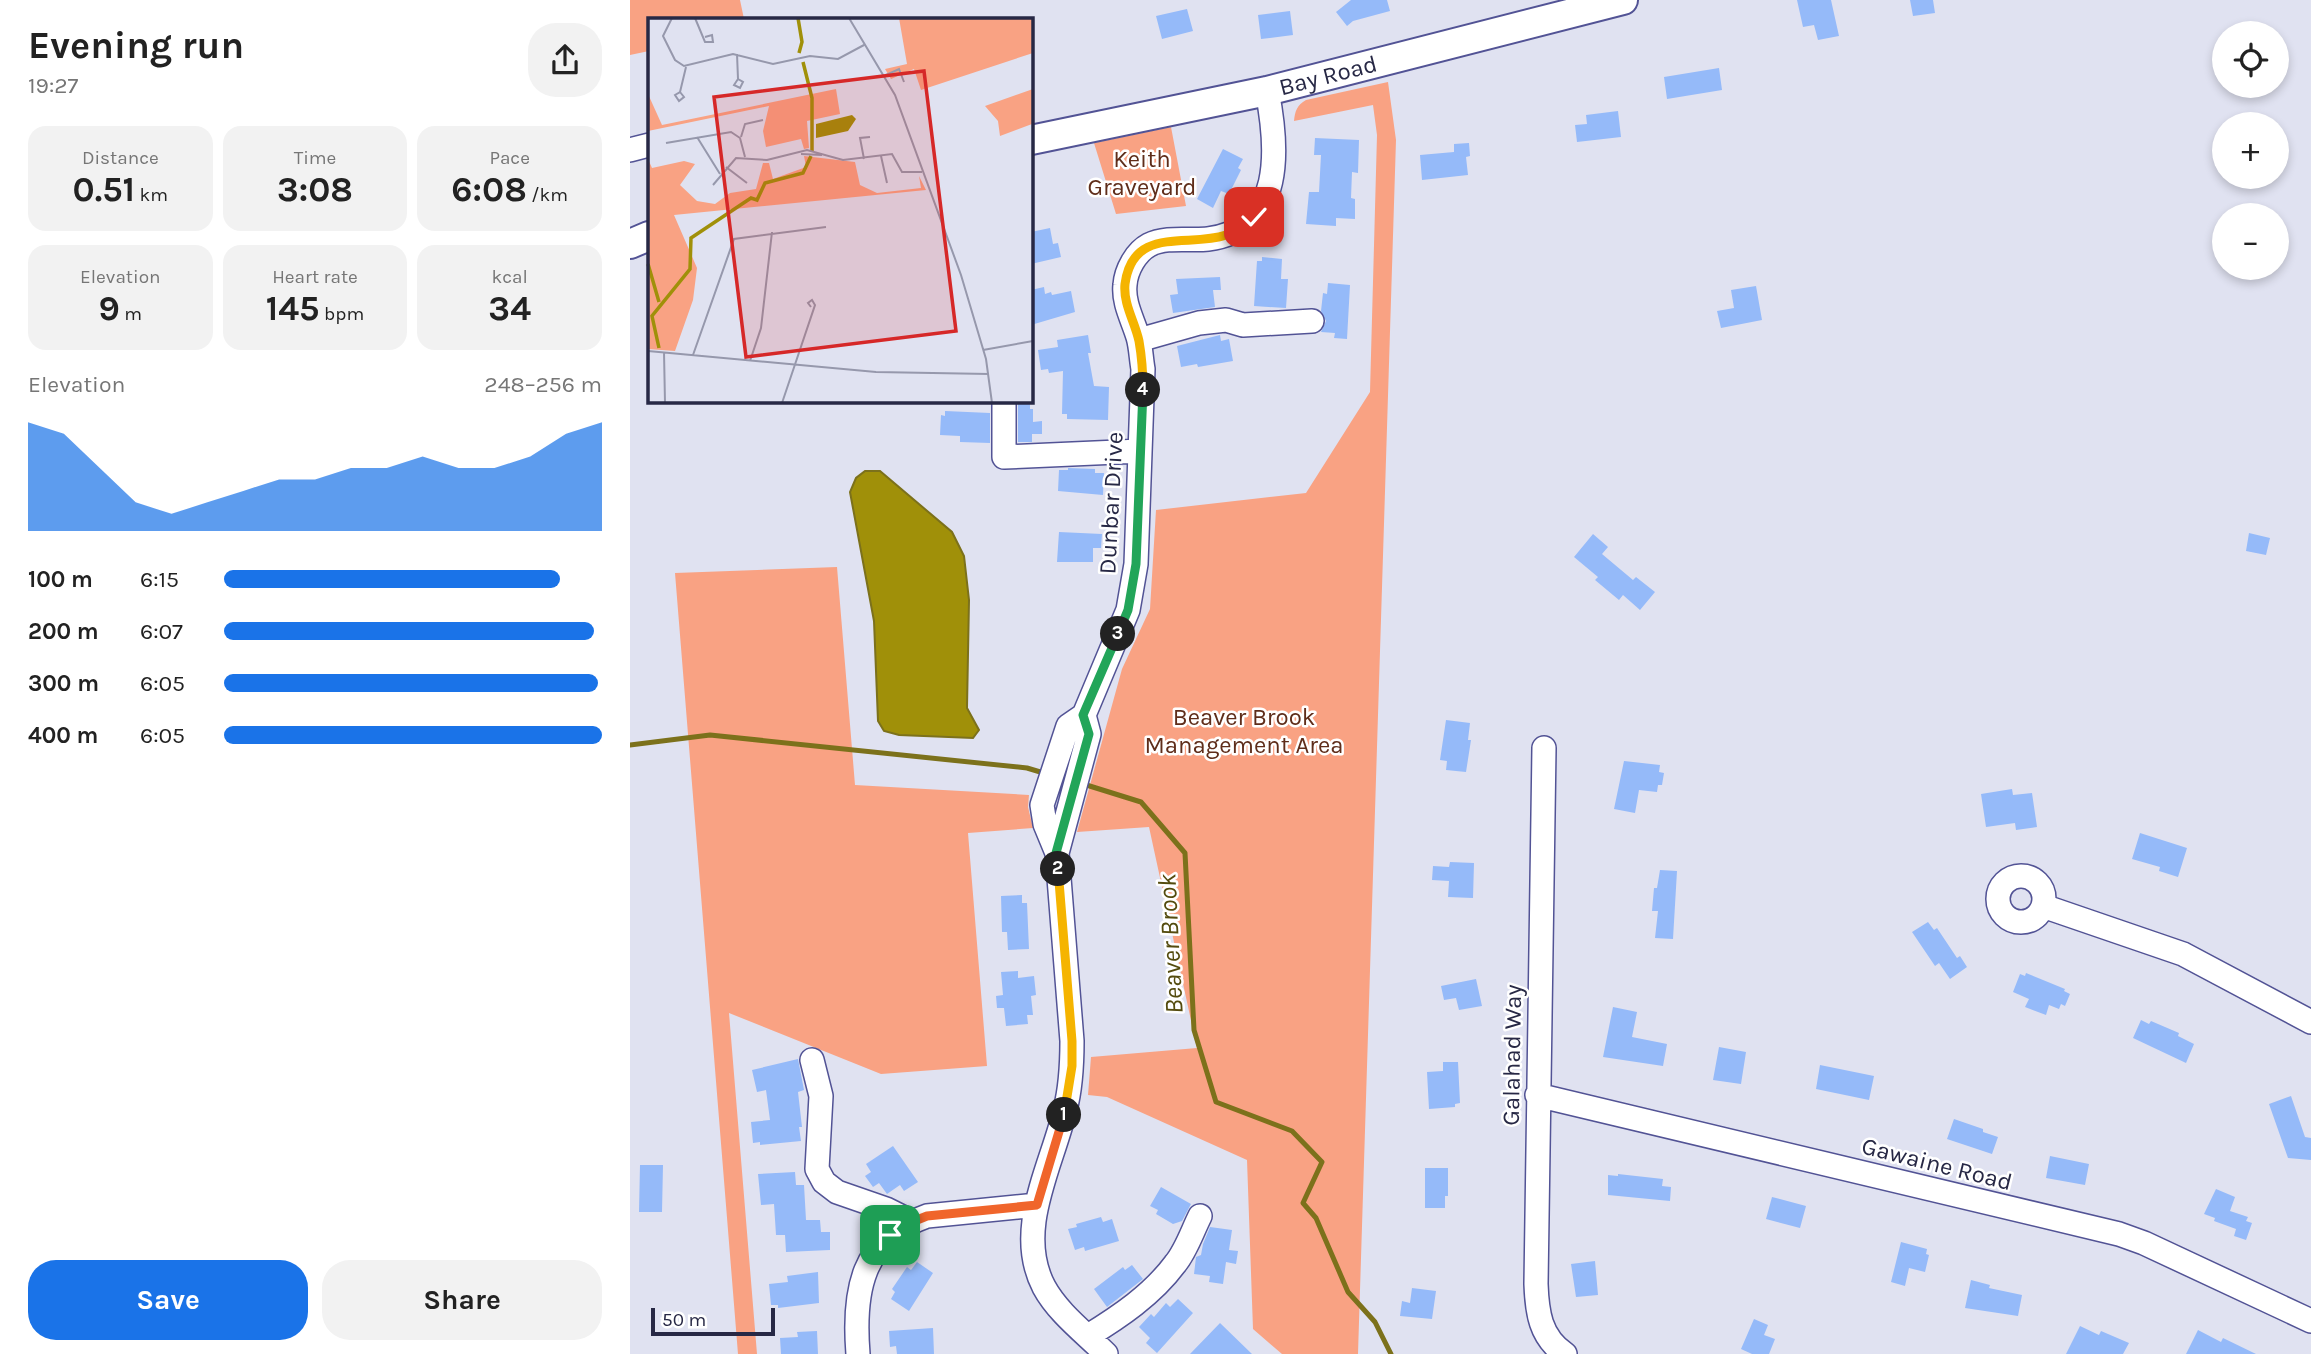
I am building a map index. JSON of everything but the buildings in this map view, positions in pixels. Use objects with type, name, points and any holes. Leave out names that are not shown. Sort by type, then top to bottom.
[{"type":"main road","name":"Bay Road","points":[[1032,140],[1267,91],[1623,0]]},
{"type":"main road","points":[[630,244],[648,236]]},
{"type":"street","name":"Dunbar Drive","points":[[1106,1354],[1064,1313],[1043,1284],[1033,1247],[1037,1205],[1065,1110],[1072,1066],[1056,853],[1045,824],[1042,806],[1068,726],[1083,715],[1124,620],[1133,587],[1143,369],[1139,340],[1126,303],[1125,285],[1129,268],[1139,253],[1150,244],[1226,235],[1241,228],[1254,217],[1272,182],[1275,161],[1273,121],[1267,91]]},
{"type":"street","points":[[630,150],[648,145]]},
{"type":"street","points":[[1139,340],[1199,323],[1226,320],[1243,325],[1312,321]]},
{"type":"street","points":[[1004,402],[1004,457],[1140,451]]},
{"type":"street","name":"Dunbar Drive","points":[[1056,853],[1089,734],[1083,715]]},
{"type":"street","name":"Galahad Way","points":[[1544,748],[1536,1303],[1544,1332],[1565,1354]]},
{"type":"street","points":[[2043,906],[2183,954],[2311,1022]]},
{"type":"street","points":[[812,1060],[821,1096],[817,1169],[824,1182],[837,1192],[886,1209],[912,1222]]},
{"type":"street","name":"Gawaine Road","points":[[1537,1095],[2135,1239],[2311,1321]]},
{"type":"street","points":[[858,1354],[858,1301],[863,1278],[875,1253],[890,1235],[927,1216],[1037,1205]]},
{"type":"street","points":[[1088,1336],[1143,1298],[1166,1275],[1177,1262],[1200,1216]]},
{"type":"green space","points":[[630,0],[740,0],[744,18],[648,18],[648,51],[630,55]]},
{"type":"green space","name":"Beaver Brook Management Area","points":[[1388,82],[1396,140],[1358,1354],[1282,1354],[1253,1329],[1247,1160],[1107,1097],[1088,1095],[1091,1057],[1197,1048],[1149,827],[1077,832],[1122,669],[1150,609],[1156,510],[1306,493],[1370,392],[1377,135],[1373,105],[1294,121],[1297,109],[1306,100]]},
{"type":"green space","name":"Keith Graveyard","points":[[1171,127],[1186,206],[1116,214],[1094,143]]},
{"type":"green space","points":[[837,567],[855,785],[1029,795],[1028,807],[1033,828],[968,833],[987,1066],[881,1074],[729,1013],[757,1354],[738,1354],[675,573]]},
{"type":"shaded area","points":[[865,471],[880,471],[952,532],[964,556],[969,600],[967,708],[979,730],[973,738],[899,735],[884,731],[878,721],[874,621],[850,492],[856,478]]},
{"type":"waterway","name":"Beaver Brook","points":[[630,745],[710,735],[1027,768],[1047,774]]},
{"type":"waterway","name":"Beaver Brook","points":[[1080,783],[1141,802],[1185,853],[1194,1030],[1216,1102],[1292,1131],[1322,1162],[1303,1203],[1316,1218],[1348,1292],[1375,1322],[1391,1354]]},
{"type":"route","points":[[890,1235],[927,1216],[1037,1205],[1065,1110],[1072,1066],[1056,853],[1089,734],[1083,715],[1128,610],[1136,564],[1143,369],[1139,340],[1126,303],[1125,285],[1129,268],[1139,253],[1150,244],[1226,235],[1241,228],[1254,217]]}]
